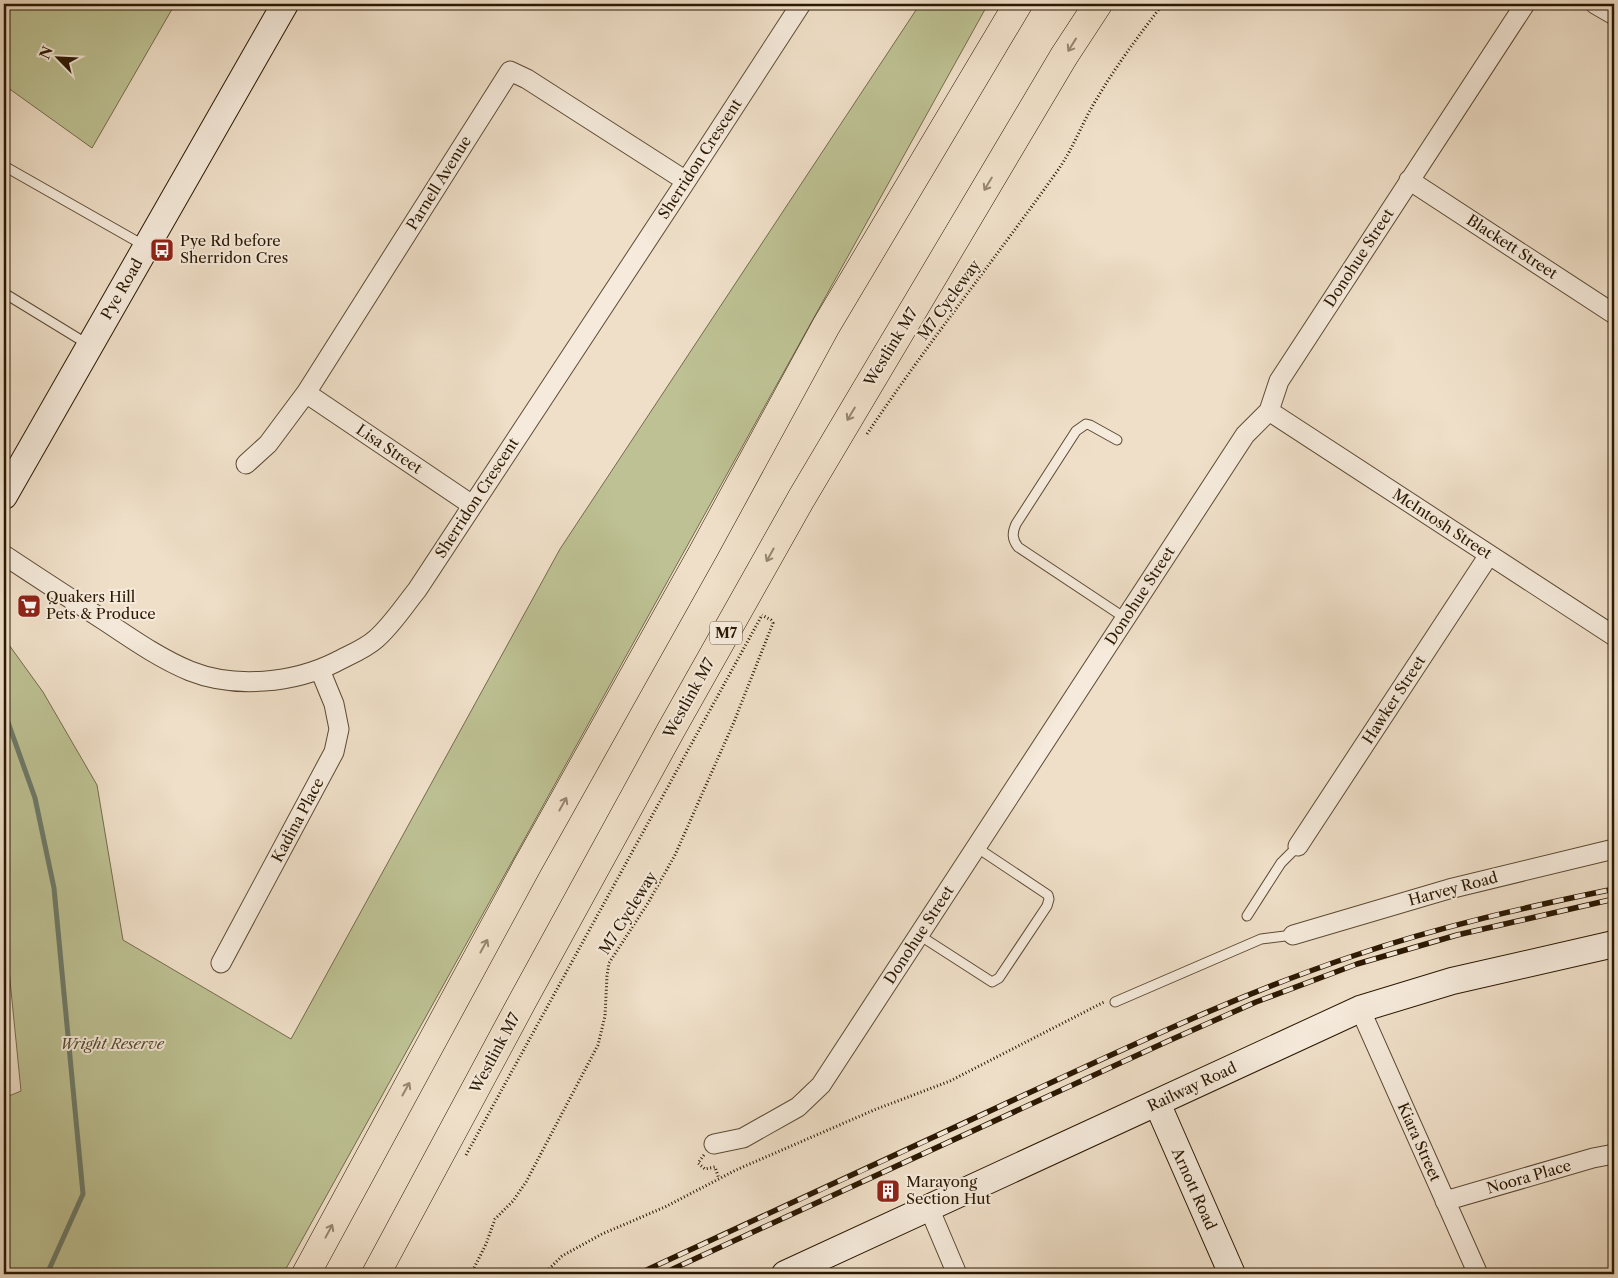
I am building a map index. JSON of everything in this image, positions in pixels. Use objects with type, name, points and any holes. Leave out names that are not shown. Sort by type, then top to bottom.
[{"type":"highway","points":[[306,1274],[527,866],[826,326],[1018,4]]},
{"type":"highway","name":"Westlink M7","points":[[376,1274],[667,738],[796,508],[1064,56],[1098,4]]},
{"type":"street","name":"Pye Road","points":[[4,496],[285,4]]},
{"type":"street","name":"Donohue Street","points":[[714,1144],[742,1138],[798,1107],[821,1085],[1245,435],[1269,411],[1279,381],[1525,4]]},
{"type":"street","points":[[1595,4],[1614,15]]},
{"type":"street","name":"Sherridon Crescent","points":[[4,555],[142,645],[191,671],[216,678],[242,681],[274,680],[320,670],[375,640],[388,627],[417,590],[686,181],[795,6]]},
{"type":"street","name":"Parnell Avenue","points":[[246,464],[268,444],[306,393],[510,71],[686,181]]},
{"type":"street","name":"Blackett Street","points":[[1409,180],[1614,314]]},
{"type":"street","name":"Lisa Street","points":[[306,393],[472,505]]},
{"type":"street","name":"McIntosh Street","points":[[1269,411],[1614,636]]},
{"type":"street","name":"Hawker Street","points":[[1298,846],[1489,554]]},
{"type":"street","name":"Kadina Place","points":[[221,962],[334,752],[339,728],[334,704],[320,670]]},
{"type":"street","name":"Harvey Road","points":[[1293,934],[1449,890],[1614,849]]},
{"type":"street","name":"Railway Road","points":[[785,1274],[1360,1009],[1452,981],[1614,944]]},
{"type":"street","name":"Kiara Street","points":[[1360,1009],[1478,1274]]},
{"type":"street","name":"Arnott Road","points":[[1157,1103],[1232,1274]]},
{"type":"street","name":"Noora Place","points":[[1445,1201],[1593,1158],[1614,1154]]},
{"type":"street","points":[[929,1208],[957,1274]]},
{"type":"lane","points":[[4,166],[146,247]]},
{"type":"lane","points":[[4,293],[90,345]]},
{"type":"lane","points":[[1117,440],[1086,424],[1076,431],[1016,524],[1013,536],[1014,542],[1018,547],[1126,618]]},
{"type":"lane","points":[[1247,916],[1281,863],[1298,846]]},
{"type":"lane","points":[[919,935],[992,982],[1000,978],[1047,906],[1048,895],[976,847]]},
{"type":"lane","points":[[1116,1002],[1261,939],[1293,934]]},
{"type":"path","name":"M7 Cycleway","points":[[865,436],[914,366],[1060,168],[1095,101],[1113,72],[1132,43],[1163,4]]},
{"type":"path","name":"M7 Cycleway","points":[[463,1162],[767,607]]},
{"type":"path","name":"M7 Cycleway","points":[[471,1274],[486,1244],[495,1219],[513,1201],[526,1182],[598,1045],[605,1016],[609,962],[656,889],[683,838],[734,722],[773,623],[762,615]]},
{"type":"path","points":[[544,1274],[562,1256],[602,1234],[665,1207],[736,1170],[866,1114],[950,1081],[1101,1004],[1112,995],[1134,994]]},
{"type":"path","points":[[714,1144],[698,1163],[705,1169],[715,1167],[719,1179]]},
{"type":"green space","points":[[4,4],[175,4],[92,148],[4,85]]},
{"type":"green space","name":"Wright Reserve","points":[[920,4],[988,4],[283,1274],[4,1274],[4,1098],[21,1091],[7,950],[4,811],[4,638],[43,692],[97,785],[123,940],[291,1039],[560,549]]},
{"type":"building","name":"Marayong Section Hut","points":[[893,1183],[897,1193],[884,1199],[879,1189]]},
{"type":"waterway","points":[[4,711],[35,798],[54,888],[83,1194],[47,1274]]},
{"type":"railway","points":[[638,1274],[1104,1058],[1269,987],[1353,956],[1417,936],[1515,910],[1614,889]]},
{"type":"railway","points":[[662,1274],[1256,1002],[1357,964],[1457,935],[1614,899]]},
{"type":"place","name":"Pye Rd before Sherridon Cres","points":[[162,250]]},
{"type":"place","name":"Quakers Hill Pets & Produce","points":[[29,606]]},
{"type":"place","name":"Marayong Section Hut","points":[[888,1191]]}]
